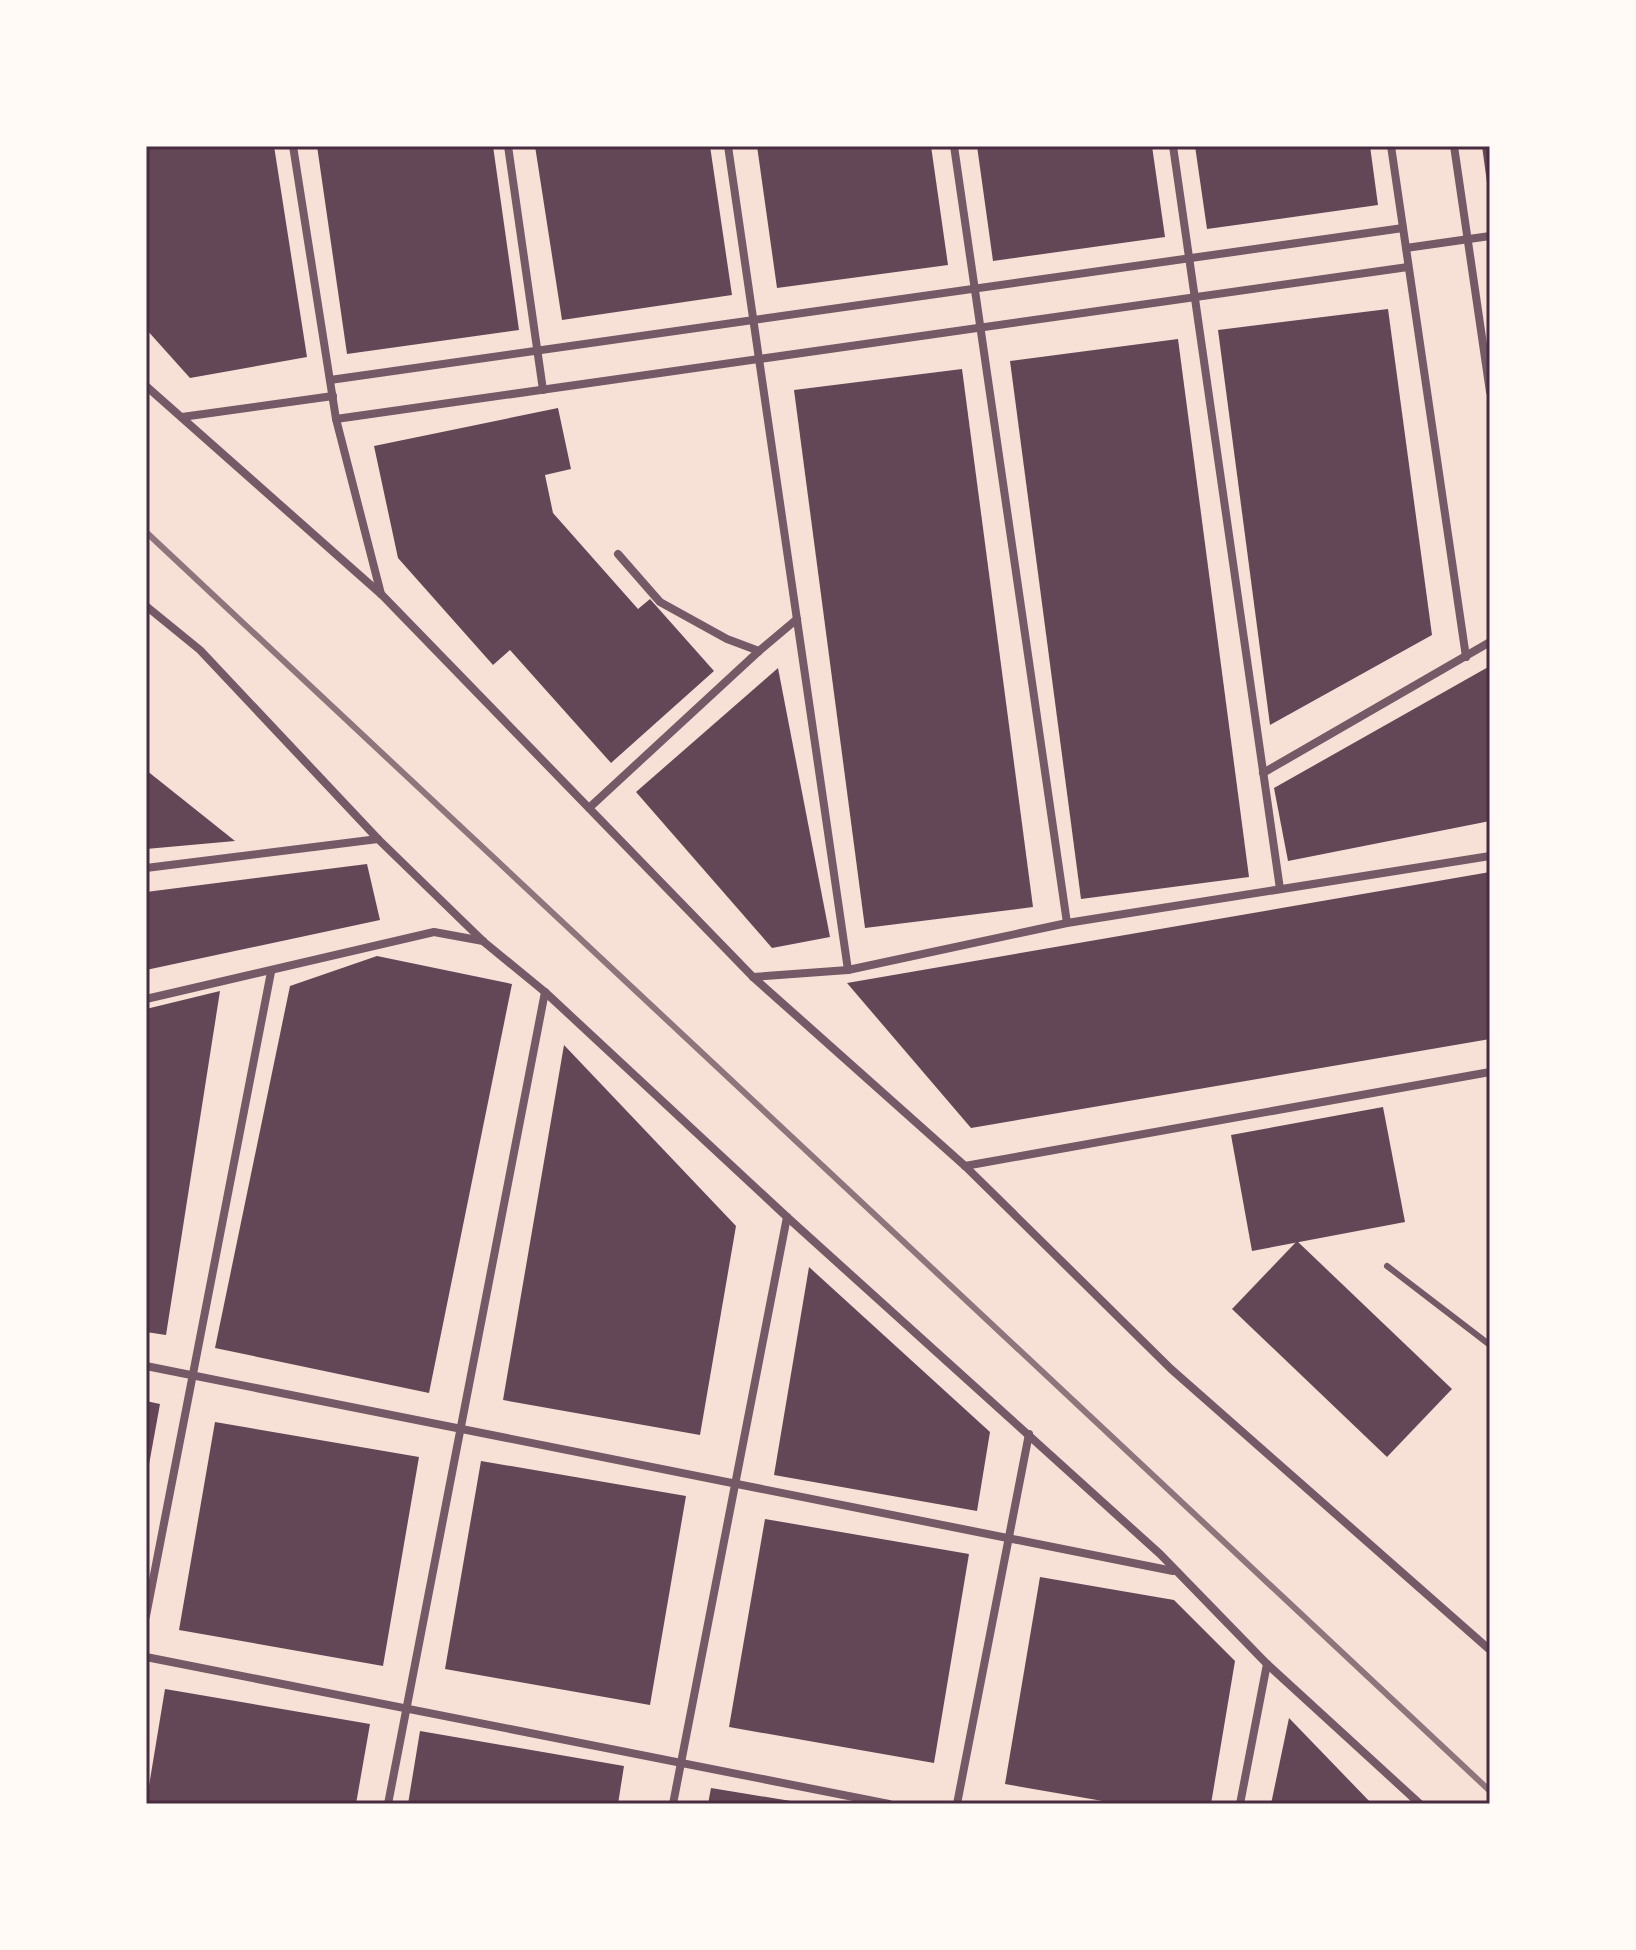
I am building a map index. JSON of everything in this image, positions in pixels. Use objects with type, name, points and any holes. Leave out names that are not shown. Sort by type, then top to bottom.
[{"type":"street","points":[[293,146],[336,419],[382,595]]},
{"type":"street","points":[[508,146],[543,390]]},
{"type":"street","points":[[728,146],[848,970]]},
{"type":"street","points":[[954,146],[1067,923]]},
{"type":"street","points":[[1173,146],[1280,889]]},
{"type":"street","points":[[1391,146],[1466,657]]},
{"type":"street","points":[[1454,146],[1490,392]]},
{"type":"street","points":[[330,380],[1403,228]]},
{"type":"street","points":[[1406,248],[1490,236]]},
{"type":"street","points":[[336,419],[1408,267]]},
{"type":"street","points":[[146,386],[382,595],[753,977],[965,1166],[1171,1369],[1490,1650]]},
{"type":"street","points":[[182,417],[333,396]]},
{"type":"street","points":[[618,554],[660,602],[727,639],[759,651]]},
{"type":"street","points":[[146,606],[200,650],[378,839],[484,942],[545,992],[787,1217],[1160,1554],[1267,1664],[1420,1804]]},
{"type":"street","points":[[589,808],[797,619]]},
{"type":"street","points":[[1263,773],[1490,642]]},
{"type":"street","points":[[146,868],[378,839]]},
{"type":"street","points":[[753,977],[848,970],[1067,923],[1490,856]]},
{"type":"street","points":[[146,999],[434,932],[484,942]]},
{"type":"street","points":[[146,1616],[271,972]]},
{"type":"street","points":[[388,1804],[545,992]]},
{"type":"street","points":[[965,1166],[1490,1072]]},
{"type":"street","points":[[673,1804],[787,1217]]},
{"type":"street","points":[[146,1366],[1175,1571]]},
{"type":"street","points":[[957,1804],[1029,1434]]},
{"type":"street","points":[[146,1657],[889,1804]]},
{"type":"street","points":[[1240,1804],[1267,1664]]},
{"type":"lane","points":[[1387,1266],[1490,1345]]},
{"type":"building","points":[[146,146],[274,146],[307,357],[190,378],[146,329]]},
{"type":"building","points":[[317,146],[493,146],[519,330],[347,354]]},
{"type":"building","points":[[535,146],[710,146],[732,295],[562,320]]},
{"type":"building","points":[[757,146],[931,146],[948,265],[777,288]]},
{"type":"building","points":[[977,146],[1152,146],[1165,237],[993,261]]},
{"type":"building","points":[[1195,146],[1370,146],[1378,205],[1207,229]]},
{"type":"building","points":[[1482,146],[1490,146],[1490,190],[1488,190]]},
{"type":"building","points":[[1388,309],[1432,635],[1270,725],[1218,330]]},
{"type":"building","points":[[1178,339],[1249,877],[1081,899],[1010,361]]},
{"type":"building","points":[[962,369],[1033,907],[865,928],[794,390]]},
{"type":"building","points":[[558,408],[571,469],[545,475],[553,513],[638,609],[650,599],[714,671],[611,763],[510,650],[493,665],[398,558],[374,446]]},
{"type":"building","points":[[1490,666],[1490,821],[1288,861],[1274,788]]},
{"type":"building","points":[[778,668],[830,937],[772,948],[636,792]]},
{"type":"building","points":[[146,770],[235,841],[146,849]]},
{"type":"building","points":[[367,864],[380,920],[146,970],[146,892]]},
{"type":"building","points":[[1490,872],[1490,1039],[971,1128],[847,983]]},
{"type":"building","points":[[377,956],[512,984],[429,1393],[215,1348],[290,986]]},
{"type":"building","points":[[220,991],[166,1335],[146,1332],[146,1009]]},
{"type":"building","points":[[564,1045],[736,1226],[700,1435],[503,1400]]},
{"type":"building","points":[[1383,1107],[1405,1222],[1252,1251],[1231,1135]]},
{"type":"building","points":[[1297,1241],[1452,1389],[1387,1457],[1232,1309]]},
{"type":"building","points":[[809,1267],[990,1432],[977,1511],[774,1475]]},
{"type":"building","points":[[146,1401],[160,1404],[148,1470],[146,1470]]},
{"type":"building","points":[[215,1422],[419,1457],[383,1666],[179,1630]]},
{"type":"building","points":[[481,1461],[686,1496],[650,1705],[445,1669]]},
{"type":"building","points":[[765,1519],[969,1554],[934,1763],[729,1727]]},
{"type":"building","points":[[1040,1577],[1174,1600],[1235,1661],[1211,1804],[1120,1804],[1005,1784]]},
{"type":"building","points":[[165,1689],[370,1724],[356,1804],[146,1804]]},
{"type":"building","points":[[1289,1718],[1372,1804],[1271,1804]]},
{"type":"building","points":[[420,1731],[624,1766],[618,1804],[408,1804]]},
{"type":"building","points":[[711,1788],[797,1802],[708,1804]]},
{"type":"railway","points":[[146,532],[1490,1791]]}]
